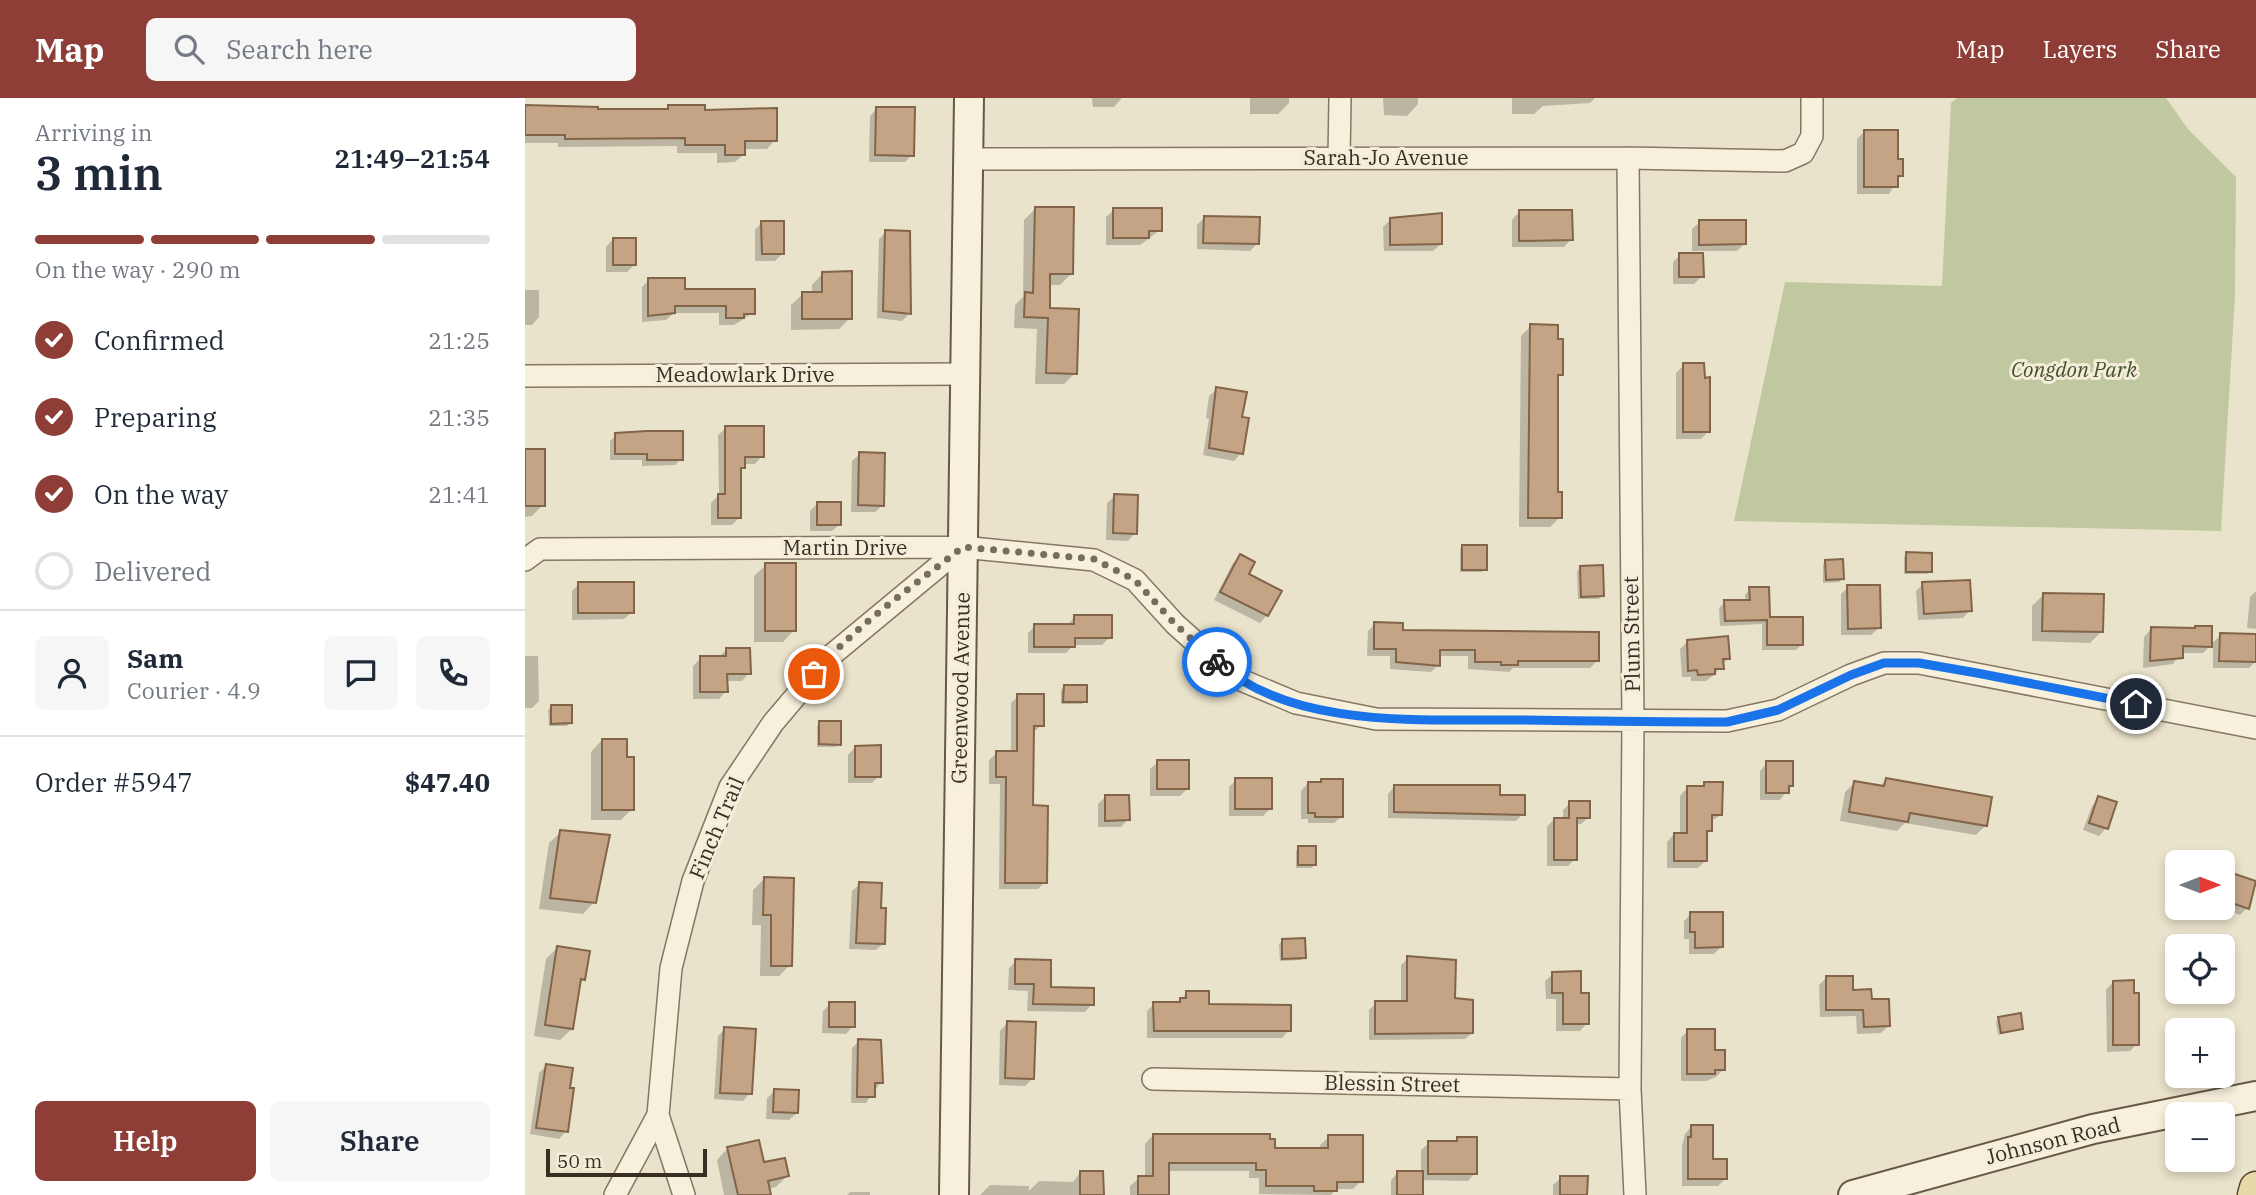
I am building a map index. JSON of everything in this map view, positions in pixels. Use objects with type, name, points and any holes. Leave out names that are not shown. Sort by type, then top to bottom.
[{"type":"main road","points":[[2253,1195],[2256,1188]]},
{"type":"street","name":"Greenwood Avenue","points":[[954,1195],[969,98]]},
{"type":"street","points":[[1339,98],[1339,158]]},
{"type":"street","name":"Sarah-Jo Avenue","points":[[968,159],[1627,158],[1785,161],[1804,153],[1812,136],[1812,98]]},
{"type":"street","name":"Plum Street","points":[[1627,158],[1633,722],[1630,1089],[1635,1195]]},
{"type":"street","name":"Meadowlark Drive","points":[[525,376],[965,374]]},
{"type":"street","name":"Martin Drive","points":[[533,555],[963,547],[1094,559],[1135,580],[1175,624],[1234,677],[1296,704],[1376,719],[1727,722],[1778,710],[1851,675],[1884,663],[1919,663],[2256,728]]},
{"type":"street","name":"Finch Trail","points":[[684,1195],[657,1115],[671,968],[693,881],[730,787],[773,723],[828,658],[963,547]]},
{"type":"street","name":"Blessin Street","points":[[1153,1079],[1630,1089]]},
{"type":"street","name":"Johnson Road","points":[[1853,1195],[2093,1129],[2256,1096]]},
{"type":"street","points":[[615,1195],[657,1115]]},
{"type":"green space","name":"Congdon Park","points":[[1957,98],[2166,98],[2188,129],[2236,177],[2235,296],[2221,531],[1734,521],[1785,282],[1942,286],[1951,103]]},
{"type":"building","points":[[525,105],[598,109],[668,109],[668,105],[705,105],[705,110],[777,108],[777,141],[745,141],[745,155],[725,155],[725,145],[685,145],[685,138],[565,139],[565,135],[525,135]]},
{"type":"building","points":[[876,107],[915,107],[914,156],[875,155]]},
{"type":"building","points":[[1864,130],[1898,130],[1898,159],[1903,159],[1903,176],[1898,176],[1898,187],[1864,187]]},
{"type":"building","points":[[1035,207],[1074,207],[1073,274],[1050,274],[1050,308],[1079,309],[1077,374],[1046,373],[1048,318],[1024,317],[1025,292],[1033,293]]},
{"type":"building","points":[[1113,208],[1162,208],[1162,231],[1149,231],[1149,238],[1113,238]]},
{"type":"building","points":[[1519,210],[1572,210],[1573,240],[1519,241]]},
{"type":"building","points":[[1442,213],[1442,244],[1390,245],[1390,218]]},
{"type":"building","points":[[1204,216],[1260,217],[1259,244],[1203,243]]},
{"type":"building","points":[[1699,220],[1746,220],[1746,244],[1699,245]]},
{"type":"building","points":[[761,221],[784,221],[784,254],[762,254]]},
{"type":"building","points":[[885,230],[910,231],[911,314],[883,311]]},
{"type":"building","points":[[613,238],[636,238],[636,265],[613,265]]},
{"type":"building","points":[[1679,253],[1703,253],[1704,277],[1679,277]]},
{"type":"building","points":[[852,271],[852,319],[802,319],[802,292],[822,292],[822,272]]},
{"type":"building","points":[[648,278],[685,278],[685,289],[755,289],[755,314],[744,314],[744,318],[726,318],[726,306],[675,306],[675,313],[648,316]]},
{"type":"building","points":[[1530,324],[1558,325],[1558,339],[1563,339],[1563,375],[1558,375],[1558,492],[1562,492],[1562,518],[1528,518]]},
{"type":"building","points":[[1683,363],[1704,363],[1705,378],[1710,377],[1710,432],[1683,432]]},
{"type":"building","points":[[1216,387],[1247,392],[1242,417],[1249,418],[1243,454],[1209,448]]},
{"type":"building","points":[[725,426],[764,426],[764,457],[745,457],[745,468],[741,468],[741,518],[718,518],[718,494],[725,494]]},
{"type":"building","points":[[683,431],[683,460],[647,460],[647,454],[615,454],[615,433]]},
{"type":"building","points":[[525,449],[545,449],[545,506],[525,506]]},
{"type":"building","points":[[859,452],[885,453],[884,506],[858,505]]},
{"type":"building","points":[[1114,494],[1138,495],[1137,534],[1113,533]]},
{"type":"building","points":[[817,502],[841,502],[841,525],[817,525]]},
{"type":"building","points":[[1462,545],[1487,545],[1487,570],[1462,570]]},
{"type":"building","points":[[1906,552],[1932,553],[1932,572],[1906,572]]},
{"type":"building","points":[[1240,554],[1255,562],[1249,574],[1282,591],[1268,616],[1220,592]]},
{"type":"building","points":[[1843,559],[1844,579],[1826,580],[1825,560]]},
{"type":"building","points":[[765,563],[796,563],[796,631],[765,631]]},
{"type":"building","points":[[1603,565],[1604,596],[1581,597],[1580,566]]},
{"type":"building","points":[[1970,580],[1972,611],[1924,614],[1922,582]]},
{"type":"building","points":[[578,582],[634,582],[634,613],[578,613]]},
{"type":"building","points":[[1847,585],[1880,585],[1881,628],[1848,629]]},
{"type":"building","points":[[1749,587],[1769,587],[1770,617],[1803,617],[1803,645],[1767,645],[1767,620],[1725,621],[1724,600],[1750,600]]},
{"type":"building","points":[[2043,593],[2104,594],[2103,632],[2042,631]]},
{"type":"building","points":[[1074,615],[1112,615],[1112,638],[1075,638],[1075,647],[1034,647],[1034,624],[1074,624]]},
{"type":"building","points":[[1374,622],[1403,623],[1403,630],[1599,632],[1599,661],[1518,661],[1518,665],[1501,665],[1501,662],[1475,662],[1475,650],[1440,650],[1440,666],[1396,662],[1396,649],[1374,649]]},
{"type":"building","points":[[2212,626],[2212,647],[2183,646],[2183,658],[2150,661],[2151,627]]},
{"type":"building","points":[[2220,633],[2256,634],[2256,662],[2219,661]]},
{"type":"building","points":[[1728,636],[1730,659],[1723,659],[1724,669],[1715,669],[1715,674],[1698,675],[1697,670],[1688,671],[1687,640]]},
{"type":"building","points":[[726,648],[750,648],[751,674],[727,674],[728,692],[700,692],[700,656],[726,656]]},
{"type":"building","points":[[1064,685],[1087,685],[1087,702],[1063,702]]},
{"type":"building","points":[[1017,694],[1044,694],[1044,726],[1034,726],[1033,805],[1048,806],[1047,883],[1005,883],[1006,777],[996,777],[996,751],[1017,751]]},
{"type":"building","points":[[551,705],[572,705],[572,723],[551,724]]},
{"type":"building","points":[[819,721],[841,721],[841,745],[819,744]]},
{"type":"building","points":[[602,739],[627,739],[627,757],[634,757],[634,810],[602,810]]},
{"type":"building","points":[[881,745],[881,777],[855,777],[855,746]]},
{"type":"building","points":[[1157,760],[1189,760],[1189,789],[1157,789]]},
{"type":"building","points":[[1766,761],[1793,761],[1793,786],[1789,786],[1789,793],[1766,793]]},
{"type":"building","points":[[1235,778],[1272,778],[1272,809],[1235,809]]},
{"type":"building","points":[[1886,778],[1992,797],[1987,826],[1910,813],[1908,822],[1849,812],[1854,781],[1884,786]]},
{"type":"building","points":[[1321,779],[1343,779],[1343,817],[1315,817],[1315,813],[1308,813],[1308,782],[1321,782]]},
{"type":"building","points":[[1704,782],[1723,782],[1722,815],[1712,815],[1712,831],[1707,831],[1707,861],[1674,861],[1674,833],[1687,833],[1687,786],[1704,786]]},
{"type":"building","points":[[1394,785],[1500,785],[1500,795],[1525,795],[1525,815],[1394,812]]},
{"type":"building","points":[[1105,795],[1129,795],[1130,820],[1105,821]]},
{"type":"building","points":[[2098,796],[2117,802],[2108,829],[2089,823]]},
{"type":"building","points":[[1569,801],[1590,801],[1590,818],[1577,818],[1577,860],[1554,860],[1554,818],[1569,818]]},
{"type":"building","points":[[560,830],[610,835],[596,903],[550,898]]},
{"type":"building","points":[[1298,846],[1316,846],[1316,865],[1298,865]]},
{"type":"building","points":[[2235,874],[2256,881],[2249,909],[2235,904]]},
{"type":"building","points":[[764,877],[794,878],[792,966],[771,966],[771,915],[763,915]]},
{"type":"building","points":[[859,882],[882,883],[881,908],[886,908],[885,944],[856,943]]},
{"type":"building","points":[[1690,912],[1723,912],[1723,947],[1695,948],[1695,932],[1690,932]]},
{"type":"building","points":[[1305,938],[1306,958],[1282,959],[1282,939]]},
{"type":"building","points":[[557,946],[590,951],[585,980],[581,979],[573,1029],[545,1025]]},
{"type":"building","points":[[1407,956],[1456,960],[1455,998],[1473,1000],[1473,1033],[1375,1034],[1375,1001],[1407,1001]]},
{"type":"building","points":[[1015,959],[1051,960],[1051,987],[1094,988],[1094,1005],[1033,1004],[1034,984],[1015,984]]},
{"type":"building","points":[[1581,971],[1581,993],[1589,993],[1589,1024],[1563,1024],[1563,993],[1552,993],[1552,972]]},
{"type":"building","points":[[1826,976],[1853,976],[1853,990],[1871,989],[1872,999],[1889,999],[1890,1026],[1864,1027],[1863,1010],[1826,1010]]},
{"type":"building","points":[[2134,980],[2134,993],[2139,993],[2139,1045],[2113,1045],[2113,981]]},
{"type":"building","points":[[1186,991],[1209,991],[1209,1004],[1291,1005],[1291,1031],[1154,1031],[1153,1002],[1180,1002],[1180,998],[1186,998]]},
{"type":"building","points":[[829,1002],[855,1002],[855,1027],[829,1027]]},
{"type":"building","points":[[2021,1013],[2023,1029],[2001,1033],[1998,1017]]},
{"type":"building","points":[[1007,1021],[1036,1022],[1034,1079],[1005,1078]]},
{"type":"building","points":[[724,1027],[756,1029],[752,1094],[720,1093]]},
{"type":"building","points":[[1687,1029],[1715,1029],[1715,1050],[1725,1050],[1725,1070],[1715,1070],[1715,1074],[1687,1074]]},
{"type":"building","points":[[858,1039],[881,1040],[883,1083],[875,1083],[875,1097],[857,1097]]},
{"type":"building","points":[[546,1064],[573,1068],[570,1088],[574,1088],[568,1132],[536,1128]]},
{"type":"building","points":[[774,1089],[799,1090],[798,1113],[773,1112]]},
{"type":"building","points":[[1691,1125],[1713,1125],[1713,1159],[1727,1159],[1727,1179],[1688,1179],[1688,1137],[1691,1137]]},
{"type":"building","points":[[1153,1134],[1270,1134],[1270,1139],[1275,1139],[1275,1148],[1328,1148],[1328,1135],[1363,1135],[1363,1182],[1337,1182],[1337,1191],[1314,1191],[1314,1186],[1266,1186],[1266,1170],[1256,1170],[1256,1163],[1169,1163],[1169,1195],[1138,1195],[1138,1176],[1153,1176]]},
{"type":"building","points":[[1457,1137],[1477,1137],[1477,1174],[1428,1174],[1428,1141],[1457,1141]]},
{"type":"building","points":[[759,1140],[764,1162],[785,1158],[789,1176],[768,1181],[771,1195],[738,1195],[727,1147]]},
{"type":"building","points":[[1080,1171],[1103,1171],[1104,1195],[1080,1195]]},
{"type":"building","points":[[1397,1171],[1423,1171],[1423,1195],[1397,1195]]},
{"type":"building","points":[[1560,1176],[1588,1176],[1587,1195],[1560,1195]]},
{"type":"way so far","points":[[814,674],[828,658],[897,599],[963,547],[1094,559],[1135,580],[1175,624],[1217,662]]},
{"type":"route","points":[[1217,662],[1234,677],[1296,704],[1376,719],[1727,722],[1778,710],[1851,675],[1884,663],[1919,663],[2136,704]]}]
